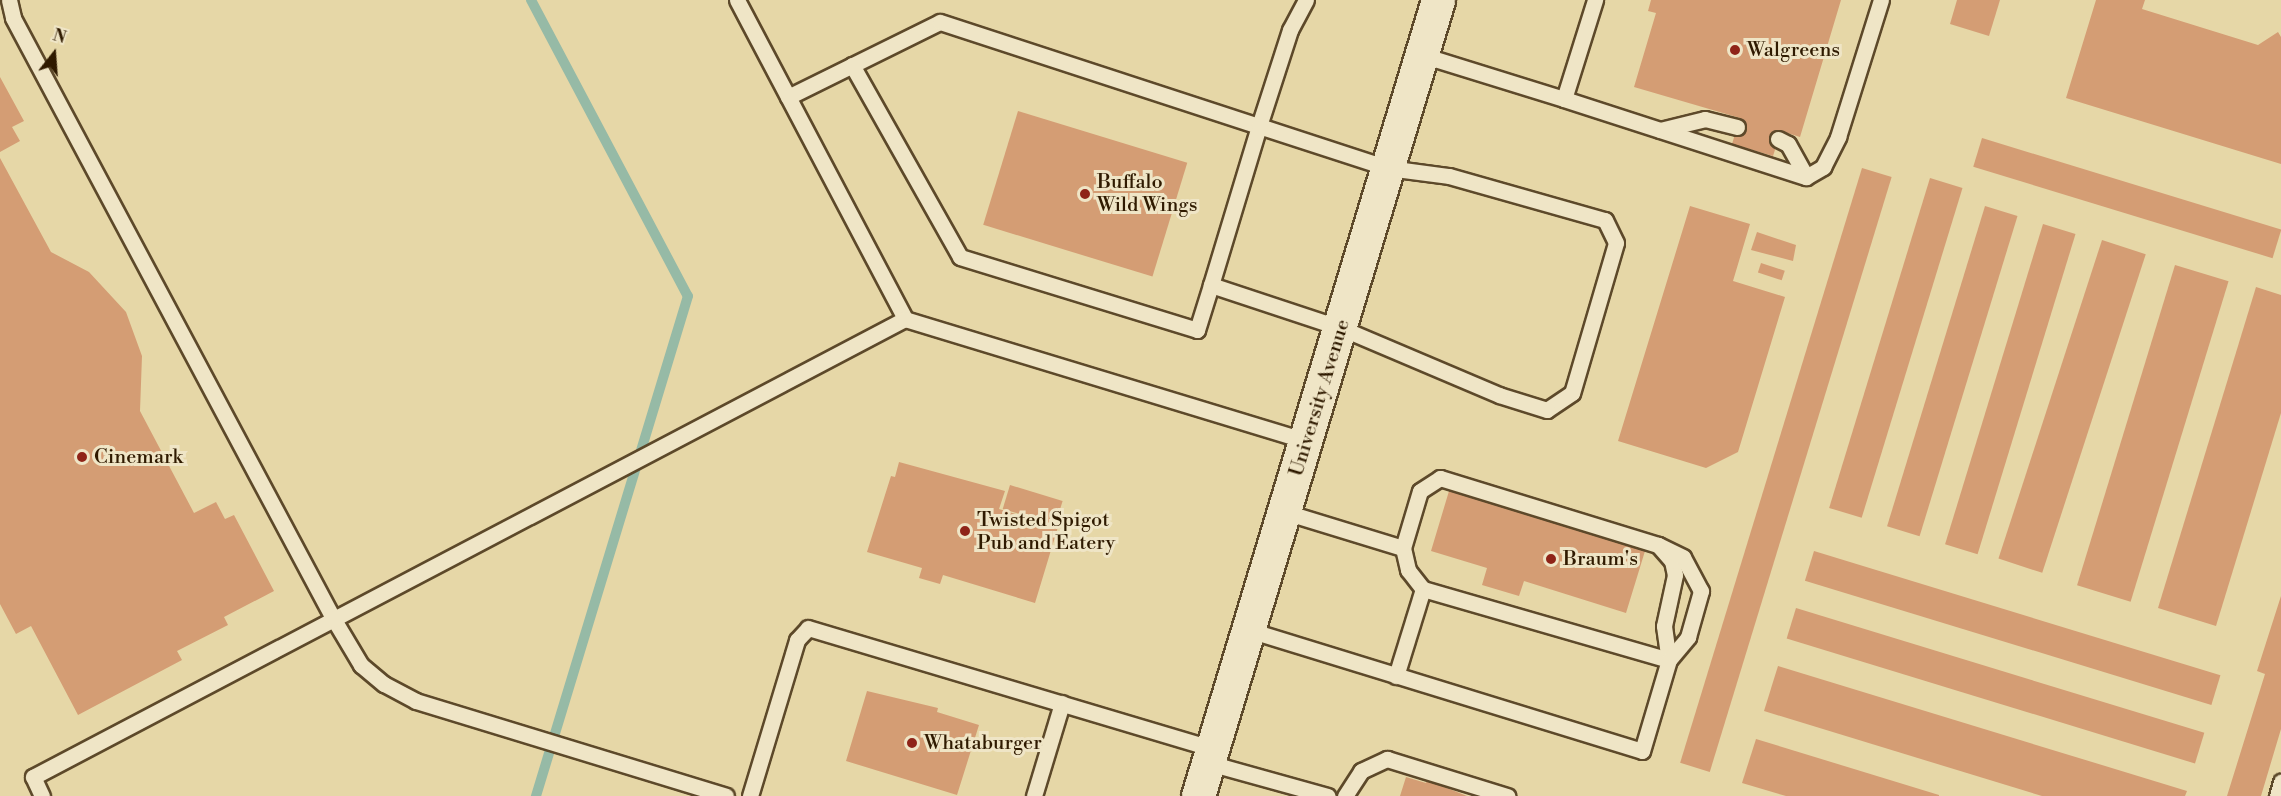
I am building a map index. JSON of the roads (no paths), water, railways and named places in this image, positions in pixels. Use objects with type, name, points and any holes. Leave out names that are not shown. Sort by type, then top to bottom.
[{"type":"main road","name":"University Avenue","points":[[1198,796],[1286,512],[1438,0]]},
{"type":"lane","points":[[9,0],[13,18],[333,618],[361,665],[384,684],[416,701],[726,796]]},
{"type":"lane","points":[[737,0],[905,319]]},
{"type":"lane","points":[[852,66],[960,257],[1197,330],[1290,30],[1306,0]]},
{"type":"lane","points":[[1564,99],[1595,0]]},
{"type":"lane","points":[[1422,55],[1806,177],[1823,167],[1838,137],[1881,0]]},
{"type":"lane","points":[[788,97],[940,22],[1388,168],[1449,176],[1605,220],[1616,243],[1572,393],[1547,410],[1499,395],[1341,328],[1210,285]]},
{"type":"lane","points":[[1660,130],[1705,119],[1737,127]]},
{"type":"lane","points":[[1778,139],[1788,144],[1806,177]]},
{"type":"lane","points":[[42,796],[33,777],[905,319],[1306,441]]},
{"type":"lane","points":[[1249,630],[1642,751],[1669,660],[1688,637],[1701,591],[1683,557],[1658,545],[1440,478],[1420,491],[1403,548],[1408,570],[1423,589],[1669,660]]},
{"type":"lane","points":[[1286,512],[1403,548]]},
{"type":"lane","points":[[1658,545],[1672,561],[1675,575],[1664,626],[1669,660]]},
{"type":"lane","points":[[1396,676],[1423,589]]},
{"type":"lane","points":[[750,796],[797,640],[808,628],[1062,703],[1328,796]]},
{"type":"lane","points":[[1034,796],[1062,703]]},
{"type":"lane","points":[[1345,796],[1361,771],[1387,759],[1507,796]]},
{"type":"lane","points":[[2277,796],[2281,782]]},
{"type":"waterway","points":[[531,0],[688,296],[536,796]]},
{"type":"place","name":"Walgreens","points":[[1735,50]]},
{"type":"place","name":"Buffalo Wild Wings","points":[[1085,194]]},
{"type":"place","name":"Cinemark","points":[[82,457]]},
{"type":"place","name":"Twisted Spigot Pub and Eatery","points":[[965,531]]},
{"type":"place","name":"Braum's","points":[[1551,559]]},
{"type":"place","name":"Whataburger","points":[[912,743]]}]
